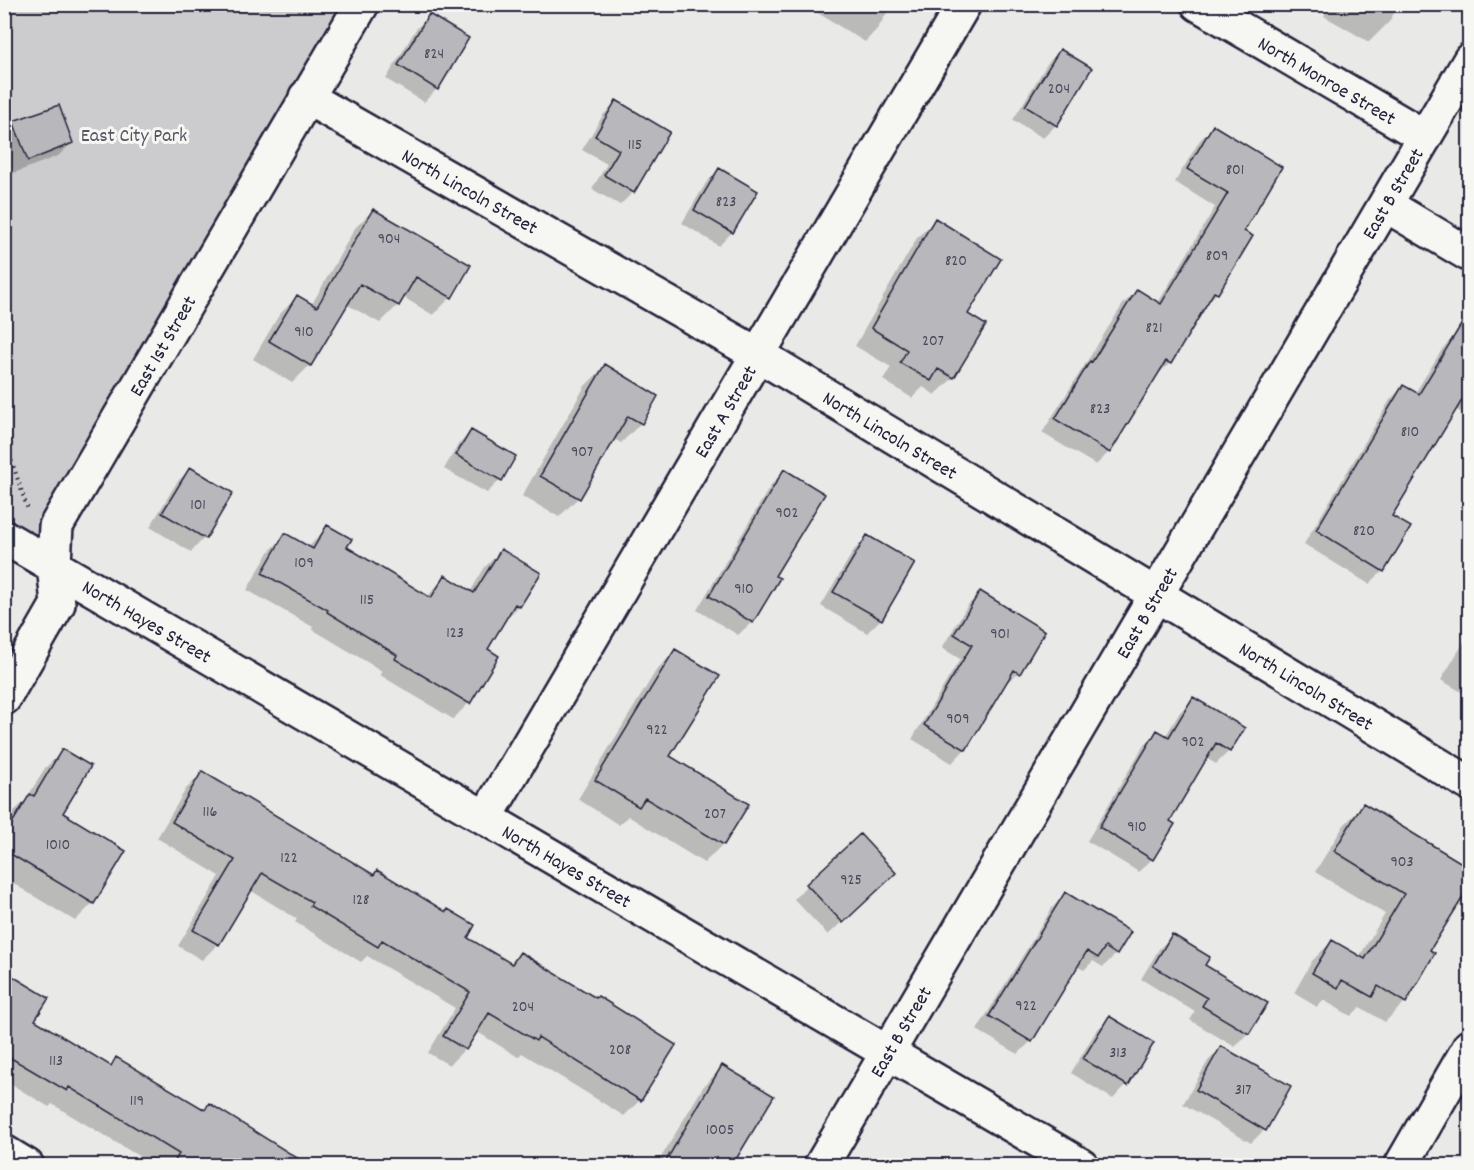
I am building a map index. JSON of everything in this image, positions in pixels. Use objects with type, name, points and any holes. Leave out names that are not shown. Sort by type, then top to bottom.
[{"type":"street","name":"East 1st Street","points":[[4,698],[58,604],[54,564],[56,526],[362,4]]},
{"type":"street","name":"East A Street","points":[[486,817],[964,4]]},
{"type":"street","name":"North Monroe Street","points":[[1198,4],[1425,137]]},
{"type":"street","name":"East B Street","points":[[821,1166],[1470,60]]},
{"type":"street","name":"North Lincoln Street","points":[[306,97],[757,354],[1470,784]]},
{"type":"street","points":[[1386,205],[1470,255]]},
{"type":"street","name":"North Hayes Street","points":[[4,537],[54,564],[1082,1166]]},
{"type":"street","points":[[1401,1166],[1470,1046]]},
{"type":"street","points":[[4,1152],[27,1166]]},
{"type":"path","points":[[4,438],[30,514]]},
{"type":"green space","name":"East City Park","points":[[5,5],[362,5],[54,564],[5,537]]},
{"type":"building","points":[[429,14],[469,38],[438,90],[398,65]]},
{"type":"building","points":[[1060,49],[1092,68],[1057,126],[1025,106]]},
{"type":"building","points":[[616,100],[670,132],[634,193],[604,175],[619,150],[595,136]]},
{"type":"building","points":[[59,105],[73,143],[28,161],[13,121]]},
{"type":"building","points":[[1213,125],[1282,167],[1244,231],[1253,236],[1218,294],[1214,292],[1171,364],[1166,361],[1110,453],[1055,419],[1137,289],[1161,304],[1228,193],[1187,169]]},
{"type":"building","points":[[719,168],[758,191],[733,233],[694,210]]},
{"type":"building","points":[[373,209],[471,265],[452,298],[416,277],[399,306],[360,284],[311,366],[269,341],[297,295],[317,307]]},
{"type":"building","points":[[935,218],[1001,259],[968,314],[986,325],[954,378],[938,369],[931,381],[900,363],[907,350],[871,328]]},
{"type":"building","points":[[1470,310],[1470,387],[1392,516],[1411,527],[1384,572],[1316,530],[1403,385],[1419,394]]},
{"type":"building","points":[[605,364],[658,396],[642,424],[628,416],[580,499],[540,476]]},
{"type":"building","points":[[471,430],[516,456],[502,481],[456,455]]},
{"type":"building","points":[[190,467],[233,493],[206,539],[162,513]]},
{"type":"building","points":[[784,469],[825,494],[775,576],[780,578],[753,623],[709,596]]},
{"type":"building","points":[[327,525],[352,539],[347,547],[431,598],[445,575],[474,593],[501,549],[541,573],[520,607],[515,604],[488,649],[499,656],[470,704],[395,659],[397,655],[327,612],[328,610],[262,573],[285,533],[313,549]]},
{"type":"building","points":[[867,535],[915,563],[882,620],[833,592]]},
{"type":"building","points":[[980,591],[1045,631],[1020,674],[1014,670],[966,750],[924,725],[972,645],[954,634]]},
{"type":"building","points":[[675,649],[720,676],[670,756],[749,804],[724,845],[645,798],[639,807],[595,780]]},
{"type":"building","points":[[1193,697],[1245,728],[1230,752],[1216,743],[1170,821],[1175,824],[1153,860],[1099,827],[1157,730],[1169,737]]},
{"type":"building","points":[[62,749],[91,766],[63,813],[126,851],[94,904],[4,850],[4,836],[30,794],[34,796]]},
{"type":"building","points":[[202,771],[374,875],[377,870],[446,912],[448,909],[475,925],[468,938],[512,964],[520,952],[596,998],[598,996],[676,1045],[641,1101],[538,1037],[536,1041],[489,1013],[466,1050],[443,1036],[470,992],[382,940],[378,947],[310,906],[312,902],[262,873],[219,945],[193,930],[235,860],[172,822]]},
{"type":"building","points":[[1363,803],[1470,868],[1470,886],[1430,950],[1435,953],[1406,1003],[1378,986],[1372,997],[1342,980],[1338,988],[1312,973],[1332,940],[1365,959],[1404,894],[1334,851]]},
{"type":"building","points":[[860,834],[896,873],[843,923],[806,884]]},
{"type":"building","points":[[1065,892],[1131,932],[1117,955],[1105,947],[1098,958],[1087,951],[1032,1042],[989,1016]]},
{"type":"building","points":[[1172,934],[1210,957],[1205,965],[1268,1003],[1249,1034],[1202,1006],[1207,998],[1153,966]]},
{"type":"building","points":[[4,971],[49,998],[35,1020],[111,1066],[116,1057],[205,1110],[209,1103],[310,1166],[172,1166],[179,1154],[69,1087],[67,1091],[4,1054]]},
{"type":"building","points":[[1109,1016],[1154,1043],[1128,1086],[1083,1059]]},
{"type":"building","points":[[1221,1046],[1291,1086],[1266,1131],[1196,1090]]},
{"type":"building","points":[[722,1065],[774,1096],[732,1166],[663,1166]]}]
